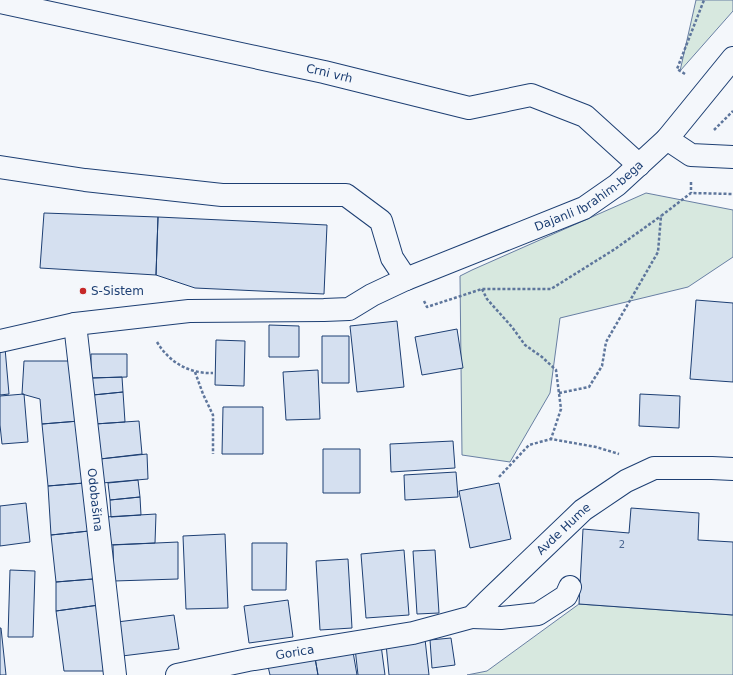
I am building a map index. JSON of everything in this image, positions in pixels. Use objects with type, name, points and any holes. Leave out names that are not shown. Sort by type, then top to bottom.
[{"type":"street","name":"Crni vrh","points":[[0,2],[324,72],[469,108],[531,95],[585,116],[639,164]]},
{"type":"street","name":"Dajanli Ibrahim-bega","points":[[406,279],[584,208],[617,185],[667,139],[733,58]]},
{"type":"street","points":[[667,139],[691,156],[733,157]]},
{"type":"street","points":[[0,167],[85,180],[222,195],[346,195],[381,221],[392,258],[406,279],[372,295],[349,309],[189,312],[75,324],[0,340]]},
{"type":"street","name":"Odobašina","points":[[75,324],[115,675]]},
{"type":"street","points":[[0,325],[39,332]]},
{"type":"street","name":"Avde Hume","points":[[472,618],[583,510],[626,481],[654,468],[733,469]]},
{"type":"street","points":[[472,618],[501,618],[538,614],[566,596],[570,587]]},
{"type":"street","name":"Gorica","points":[[177,675],[248,660],[413,633],[472,618]]},
{"type":"path","points":[[551,439],[561,409],[556,370],[542,357],[525,345],[512,327],[486,299],[482,289],[551,288],[615,249],[691,193],[733,194]]},
{"type":"path","points":[[559,393],[589,387],[602,366],[606,342],[658,252],[661,216]]},
{"type":"path","points":[[156,341],[162,350],[179,365],[195,372],[213,373]]},
{"type":"path","points":[[195,372],[213,415],[213,454]]},
{"type":"path","points":[[500,477],[529,445],[551,439],[596,447],[621,454],[654,468]]},
{"type":"shaded area","points":[[696,0],[733,0],[733,11],[680,71]]},
{"type":"shaded area","points":[[646,193],[733,210],[733,257],[688,287],[560,318],[550,393],[510,462],[462,455],[460,276]]},
{"type":"shaded area","points":[[579,604],[733,615],[733,675],[467,675],[487,671]]},
{"type":"building","points":[[44,213],[158,217],[156,275],[40,268]]},
{"type":"building","points":[[158,217],[327,225],[324,294],[195,288],[156,275]]},
{"type":"building","points":[[696,300],[733,303],[733,382],[690,379]]},
{"type":"building","points":[[397,321],[404,387],[357,392],[350,326]]},
{"type":"building","points":[[269,325],[299,326],[299,357],[269,357]]},
{"type":"building","points":[[457,329],[463,368],[422,375],[415,337]]},
{"type":"building","points":[[322,336],[349,336],[349,383],[322,383]]},
{"type":"building","points":[[216,340],[245,341],[244,386],[215,385]]},
{"type":"building","points":[[0,348],[5,348],[9,394],[0,395]]},
{"type":"building","points":[[91,354],[127,354],[127,377],[91,378]]},
{"type":"building","points":[[24,361],[74,361],[79,421],[42,424],[40,399],[22,394]]},
{"type":"building","points":[[318,370],[320,419],[286,420],[283,372]]},
{"type":"building","points":[[122,377],[123,392],[93,395],[91,378]]},
{"type":"building","points":[[123,392],[125,422],[95,424],[93,395]]},
{"type":"building","points":[[24,394],[28,442],[2,444],[0,425],[0,396]]},
{"type":"building","points":[[640,394],[680,396],[679,428],[639,426]]},
{"type":"building","points":[[223,407],[263,407],[263,454],[222,454]]},
{"type":"building","points":[[79,421],[84,483],[48,486],[42,424]]},
{"type":"building","points":[[139,421],[142,454],[100,459],[95,424]]},
{"type":"building","points":[[453,441],[455,468],[391,472],[390,444]]},
{"type":"building","points":[[323,449],[360,449],[360,493],[323,493]]},
{"type":"building","points":[[147,454],[148,479],[102,483],[100,459]]},
{"type":"building","points":[[456,472],[458,497],[405,500],[404,475]]},
{"type":"building","points":[[138,480],[140,497],[110,500],[108,483]]},
{"type":"building","points":[[84,483],[89,531],[51,535],[48,486]]},
{"type":"building","points":[[499,483],[511,539],[470,548],[459,491]]},
{"type":"building","points":[[140,497],[141,515],[111,517],[110,500]]},
{"type":"building","points":[[26,503],[30,542],[0,546],[0,506]]},
{"type":"building","points":[[631,508],[699,513],[698,540],[733,542],[733,615],[579,604],[583,529],[629,533]]},
{"type":"building","points":[[156,514],[155,543],[107,545],[105,517]]},
{"type":"building","points":[[89,531],[93,579],[56,582],[51,535]]},
{"type":"building","points":[[225,534],[228,608],[186,609],[183,536]]},
{"type":"building","points":[[178,542],[178,579],[114,581],[113,545]]},
{"type":"building","points":[[252,543],[287,543],[286,590],[252,590]]},
{"type":"building","points":[[404,550],[409,615],[366,618],[361,554]]},
{"type":"building","points":[[435,550],[439,613],[417,614],[413,551]]},
{"type":"building","points":[[348,559],[352,628],[320,630],[316,561]]},
{"type":"building","points":[[10,570],[35,571],[33,637],[8,637]]},
{"type":"building","points":[[93,579],[99,605],[56,611],[56,582]]},
{"type":"building","points":[[288,600],[293,637],[249,643],[244,606]]},
{"type":"building","points":[[99,605],[105,671],[64,671],[56,611]]},
{"type":"building","points":[[174,615],[179,649],[122,656],[117,622]]},
{"type":"building","points":[[1,628],[6,675],[0,675]]},
{"type":"building","points":[[451,638],[455,665],[432,668],[430,640]]},
{"type":"building","points":[[425,639],[429,675],[389,675],[386,644]]},
{"type":"building","points":[[381,645],[385,675],[358,675],[355,648]]},
{"type":"building","points":[[352,646],[357,675],[318,675],[314,652]]},
{"type":"building","points":[[314,652],[318,675],[270,675],[267,662]]},
{"type":"place","name":"S-Sistem","points":[[83,291]]}]
